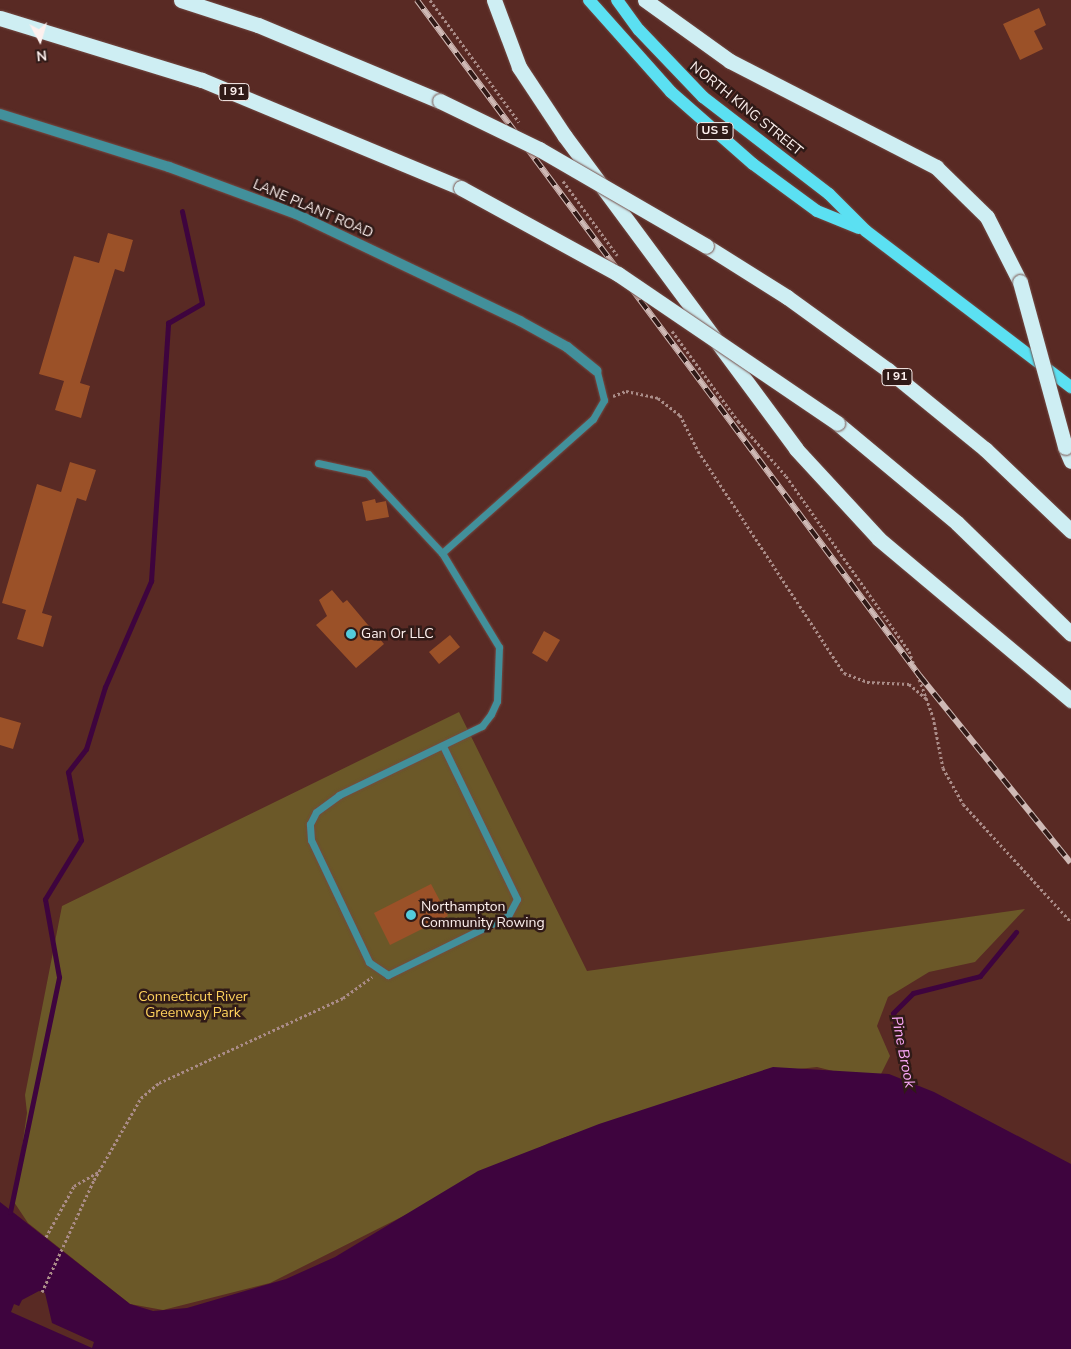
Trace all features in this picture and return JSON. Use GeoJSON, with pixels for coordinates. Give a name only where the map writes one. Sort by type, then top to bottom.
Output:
{"type":"FeatureCollection","features":[{"type":"Feature","properties":{"kind":"highway","name":"I 91"},"geometry":{"type":"LineString","coordinates":[[181,0],[258,25],[440,101],[539,149],[706,246],[787,297],[888,370],[985,449],[1071,531]]}},
{"type":"Feature","properties":{"kind":"highway"},"geometry":{"type":"LineString","coordinates":[[494,0],[519,67],[564,135],[796,449],[879,539],[1071,700]]}},
{"type":"Feature","properties":{"kind":"highway"},"geometry":{"type":"LineString","coordinates":[[645,0],[730,61],[936,167],[987,217],[1020,282],[1068,454]]}},
{"type":"Feature","properties":{"kind":"highway","name":"I 91"},"geometry":{"type":"LineString","coordinates":[[0,18],[234,92],[461,188],[618,274],[837,423],[957,523],[1071,634]]}},
{"type":"Feature","properties":{"kind":"main road","name":"NORTH KING STREET"},"geometry":{"type":"LineString","coordinates":[[590,0],[671,92],[746,158],[817,211],[866,231]]}},
{"type":"Feature","properties":{"kind":"main road","name":"NORTH KING STREET"},"geometry":{"type":"LineString","coordinates":[[617,0],[685,80],[829,194],[866,231],[1071,387]]}},
{"type":"Feature","properties":{"kind":"street","name":"LANE PLANT ROAD"},"geometry":{"type":"LineString","coordinates":[[0,114],[169,167],[296,214],[520,321],[567,347],[597,371]]}},
{"type":"Feature","properties":{"kind":"lane"},"geometry":{"type":"LineString","coordinates":[[442,553],[593,419],[604,400],[597,371]]}},
{"type":"Feature","properties":{"kind":"lane"},"geometry":{"type":"LineString","coordinates":[[318,463],[368,474],[442,553],[498,647],[497,701],[491,714],[482,726],[339,795],[316,812],[310,824],[311,840],[369,962],[378,972],[388,975],[508,916],[517,899],[443,746]]}},
{"type":"Feature","properties":{"kind":"path"},"geometry":{"type":"LineString","coordinates":[[430,0],[524,128]]}},
{"type":"Feature","properties":{"kind":"path"},"geometry":{"type":"LineString","coordinates":[[559,176],[624,264]]}},
{"type":"Feature","properties":{"kind":"path"},"geometry":{"type":"LineString","coordinates":[[670,328],[738,421],[786,476],[909,651],[928,700],[943,768],[963,804],[1071,922]]}},
{"type":"Feature","properties":{"kind":"path"},"geometry":{"type":"LineString","coordinates":[[604,400],[626,390],[658,398],[680,416],[698,451],[844,673],[867,682],[909,684],[928,700]]}},
{"type":"Feature","properties":{"kind":"path"},"geometry":{"type":"LineString","coordinates":[[42,1292],[99,1171],[131,1110],[159,1083],[335,1002],[378,972]]}},
{"type":"Feature","properties":{"kind":"path"},"geometry":{"type":"LineString","coordinates":[[46,1237],[74,1186],[99,1171]]}},
{"type":"Feature","properties":{"kind":"green space","name":"Connecticut River Greenway Park"},"geometry":{"type":"Polygon","coordinates":[[[459,712],[587,971],[1025,909],[975,962],[929,972],[888,997],[877,1026],[890,1056],[877,1082],[817,1067],[752,1074],[551,1142],[270,1283],[163,1310],[130,1304],[28,1223],[14,1202],[27,1113],[25,1095],[62,906],[459,712]]]}},
{"type":"Feature","properties":{"kind":"shaded area"},"geometry":{"type":"Polygon","coordinates":[[[773,1067],[889,1074],[934,1092],[1071,1164],[1071,1349],[0,1349],[0,1202],[130,1304],[153,1311],[187,1308],[286,1279],[335,1257],[478,1171],[599,1124],[773,1067]]]}},
{"type":"Feature","properties":{"kind":"pier"},"geometry":{"type":"Polygon","coordinates":[[[39,1291],[45,1293],[52,1323],[94,1342],[92,1348],[11,1312],[14,1304],[19,1306],[22,1300],[39,1291]]]}},
{"type":"Feature","properties":{"kind":"building"},"geometry":{"type":"Polygon","coordinates":[[[1039,8],[1046,25],[1034,31],[1043,49],[1020,60],[1003,24],[1039,8]]]}},
{"type":"Feature","properties":{"kind":"building"},"geometry":{"type":"Polygon","coordinates":[[[108,233],[133,240],[124,272],[115,269],[80,383],[90,386],[81,418],[55,410],[64,381],[39,374],[74,256],[99,263],[108,233]]]}},
{"type":"Feature","properties":{"kind":"building"},"geometry":{"type":"Polygon","coordinates":[[[70,462],[96,470],[86,501],[77,498],[42,613],[52,616],[43,647],[17,639],[26,610],[2,603],[37,484],[61,492],[70,462]]]}},
{"type":"Feature","properties":{"kind":"building"},"geometry":{"type":"Polygon","coordinates":[[[375,499],[376,503],[386,501],[389,517],[366,521],[362,502],[375,499]]]}},
{"type":"Feature","properties":{"kind":"building","name":"Gan Or LLC"},"geometry":{"type":"Polygon","coordinates":[[[332,590],[343,603],[347,600],[384,644],[356,668],[316,625],[327,616],[319,600],[332,590]]]}},
{"type":"Feature","properties":{"kind":"building"},"geometry":{"type":"Polygon","coordinates":[[[544,631],[560,640],[547,662],[532,653],[544,631]]]}},
{"type":"Feature","properties":{"kind":"building"},"geometry":{"type":"Polygon","coordinates":[[[450,635],[460,647],[439,664],[429,652],[450,635]]]}},
{"type":"Feature","properties":{"kind":"building"},"geometry":{"type":"Polygon","coordinates":[[[0,717],[21,723],[13,749],[0,745],[0,717]]]}},
{"type":"Feature","properties":{"kind":"building","name":"Northampton Community Rowing"},"geometry":{"type":"Polygon","coordinates":[[[431,884],[448,916],[390,945],[374,913],[431,884]]]}},
{"type":"Feature","properties":{"kind":"waterway"},"geometry":{"type":"LineString","coordinates":[[10,1212],[59,977],[45,899],[81,840],[68,772],[86,749],[105,687],[151,581],[168,323],[202,303],[182,211]]}},
{"type":"Feature","properties":{"kind":"waterway","name":"Pine Brook"},"geometry":{"type":"LineString","coordinates":[[912,1089],[893,1013],[913,993],[980,976],[1016,932]]}},
{"type":"Feature","properties":{"kind":"railway"},"geometry":{"type":"LineString","coordinates":[[417,0],[920,676],[1071,863]]}},
{"type":"Feature","properties":{"kind":"place","name":"Gan Or LLC"},"geometry":{"type":"Point","coordinates":[351,634]}},
{"type":"Feature","properties":{"kind":"place","name":"Northampton Community Rowing"},"geometry":{"type":"Point","coordinates":[411,915]}}]}
